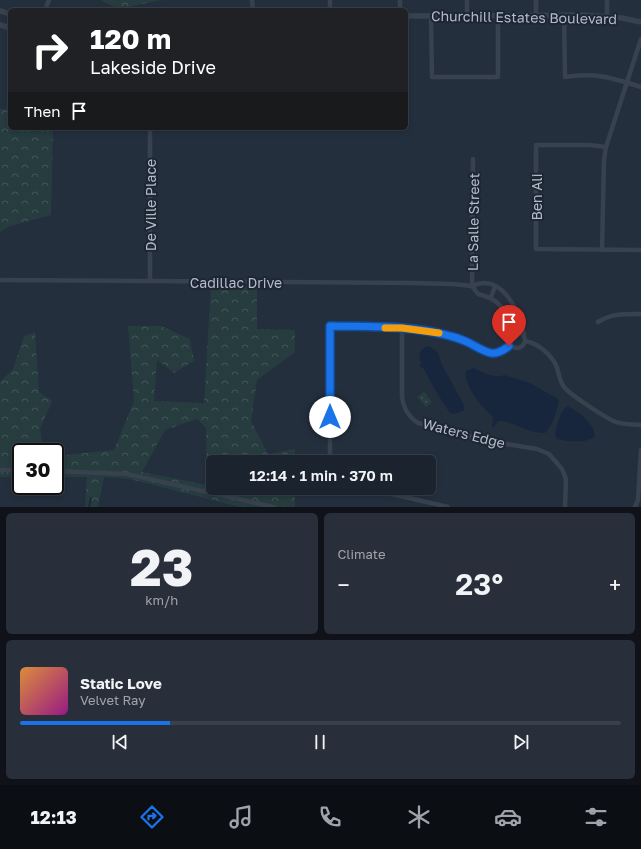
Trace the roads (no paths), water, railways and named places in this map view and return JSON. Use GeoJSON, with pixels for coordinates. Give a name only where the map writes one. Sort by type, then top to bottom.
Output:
{"type":"FeatureCollection","features":[{"type":"Feature","properties":{"kind":"street"},"geometry":{"type":"LineString","coordinates":[[467,0],[467,16]]}},
{"type":"Feature","properties":{"kind":"street"},"geometry":{"type":"LineString","coordinates":[[536,0],[536,16]]}},
{"type":"Feature","properties":{"kind":"street"},"geometry":{"type":"LineString","coordinates":[[607,0],[607,17]]}},
{"type":"Feature","properties":{"kind":"street"},"geometry":{"type":"LineString","coordinates":[[431,16],[432,77],[498,77],[498,15]]}},
{"type":"Feature","properties":{"kind":"street","name":"Churchill Estates Boulevard"},"geometry":{"type":"LineString","coordinates":[[408,16],[498,15],[607,17],[641,22]]}},
{"type":"Feature","properties":{"kind":"street"},"geometry":{"type":"LineString","coordinates":[[564,16],[564,77],[592,74],[627,82],[641,87]]}},
{"type":"Feature","properties":{"kind":"street"},"geometry":{"type":"LineString","coordinates":[[641,39],[606,147],[604,160],[602,250],[641,250]]}},
{"type":"Feature","properties":{"kind":"street","name":"De Ville Place"},"geometry":{"type":"LineString","coordinates":[[150,130],[150,281]]}},
{"type":"Feature","properties":{"kind":"street","name":"Ben Ali"},"geometry":{"type":"LineString","coordinates":[[602,250],[536,249],[536,145],[589,145],[606,147]]}},
{"type":"Feature","properties":{"kind":"street","name":"La Salle Street"},"geometry":{"type":"LineString","coordinates":[[472,286],[473,159]]}},
{"type":"Feature","properties":{"kind":"street","name":"Cadillac Drive"},"geometry":{"type":"LineString","coordinates":[[0,280],[452,284],[472,286],[480,283],[495,287]]}},
{"type":"Feature","properties":{"kind":"street"},"geometry":{"type":"LineString","coordinates":[[472,286],[478,294],[491,297],[501,305],[506,313],[513,333]]}},
{"type":"Feature","properties":{"kind":"street"},"geometry":{"type":"LineString","coordinates":[[491,297],[495,287],[504,291],[521,321],[524,334],[525,341],[524,345],[520,348],[515,348],[511,345],[509,339],[513,333],[521,332],[524,334]]}},
{"type":"Feature","properties":{"kind":"street"},"geometry":{"type":"LineString","coordinates":[[506,313],[515,309]]}},
{"type":"Feature","properties":{"kind":"street"},"geometry":{"type":"LineString","coordinates":[[598,322],[616,314],[641,314]]}},
{"type":"Feature","properties":{"kind":"street"},"geometry":{"type":"LineString","coordinates":[[330,455],[330,326],[402,328],[436,332],[472,344],[485,352],[492,354],[498,353],[511,345]]}},
{"type":"Feature","properties":{"kind":"street","name":"Waters Edge"},"geometry":{"type":"LineString","coordinates":[[402,328],[402,397],[404,405],[410,416],[418,423],[494,442],[537,449],[549,454],[562,469],[566,479],[566,507]]}},
{"type":"Feature","properties":{"kind":"street"},"geometry":{"type":"LineString","coordinates":[[525,341],[536,345],[547,352],[556,366],[565,388],[617,423],[641,425]]}},
{"type":"Feature","properties":{"kind":"street"},"geometry":{"type":"LineString","coordinates":[[636,507],[638,500],[641,450]]}},
{"type":"Feature","properties":{"kind":"street"},"geometry":{"type":"LineString","coordinates":[[0,470],[12,470]]}},
{"type":"Feature","properties":{"kind":"street"},"geometry":{"type":"LineString","coordinates":[[64,471],[127,474],[274,507]]}},
{"type":"Feature","properties":{"kind":"street"},"geometry":{"type":"LineString","coordinates":[[396,495],[448,507]]}},
{"type":"Feature","properties":{"kind":"water"},"geometry":{"type":"Polygon","coordinates":[[[427,346],[431,347],[438,353],[442,365],[464,405],[464,410],[454,414],[450,413],[435,390],[424,369],[419,366],[421,364],[419,354],[422,349],[427,346]]]}},
{"type":"Feature","properties":{"kind":"water"},"geometry":{"type":"Polygon","coordinates":[[[473,368],[493,376],[504,375],[530,383],[558,399],[559,401],[556,414],[548,431],[545,433],[534,432],[502,421],[498,421],[493,428],[493,417],[479,403],[471,390],[466,377],[466,371],[473,368]]]}},
{"type":"Feature","properties":{"kind":"water"},"geometry":{"type":"Polygon","coordinates":[[[567,406],[576,411],[589,422],[595,437],[577,441],[557,439],[555,435],[560,416],[567,406]]]}},
{"type":"Feature","properties":{"kind":"waterway"},"geometry":{"type":"LineString","coordinates":[[89,507],[91,498]]}}]}
